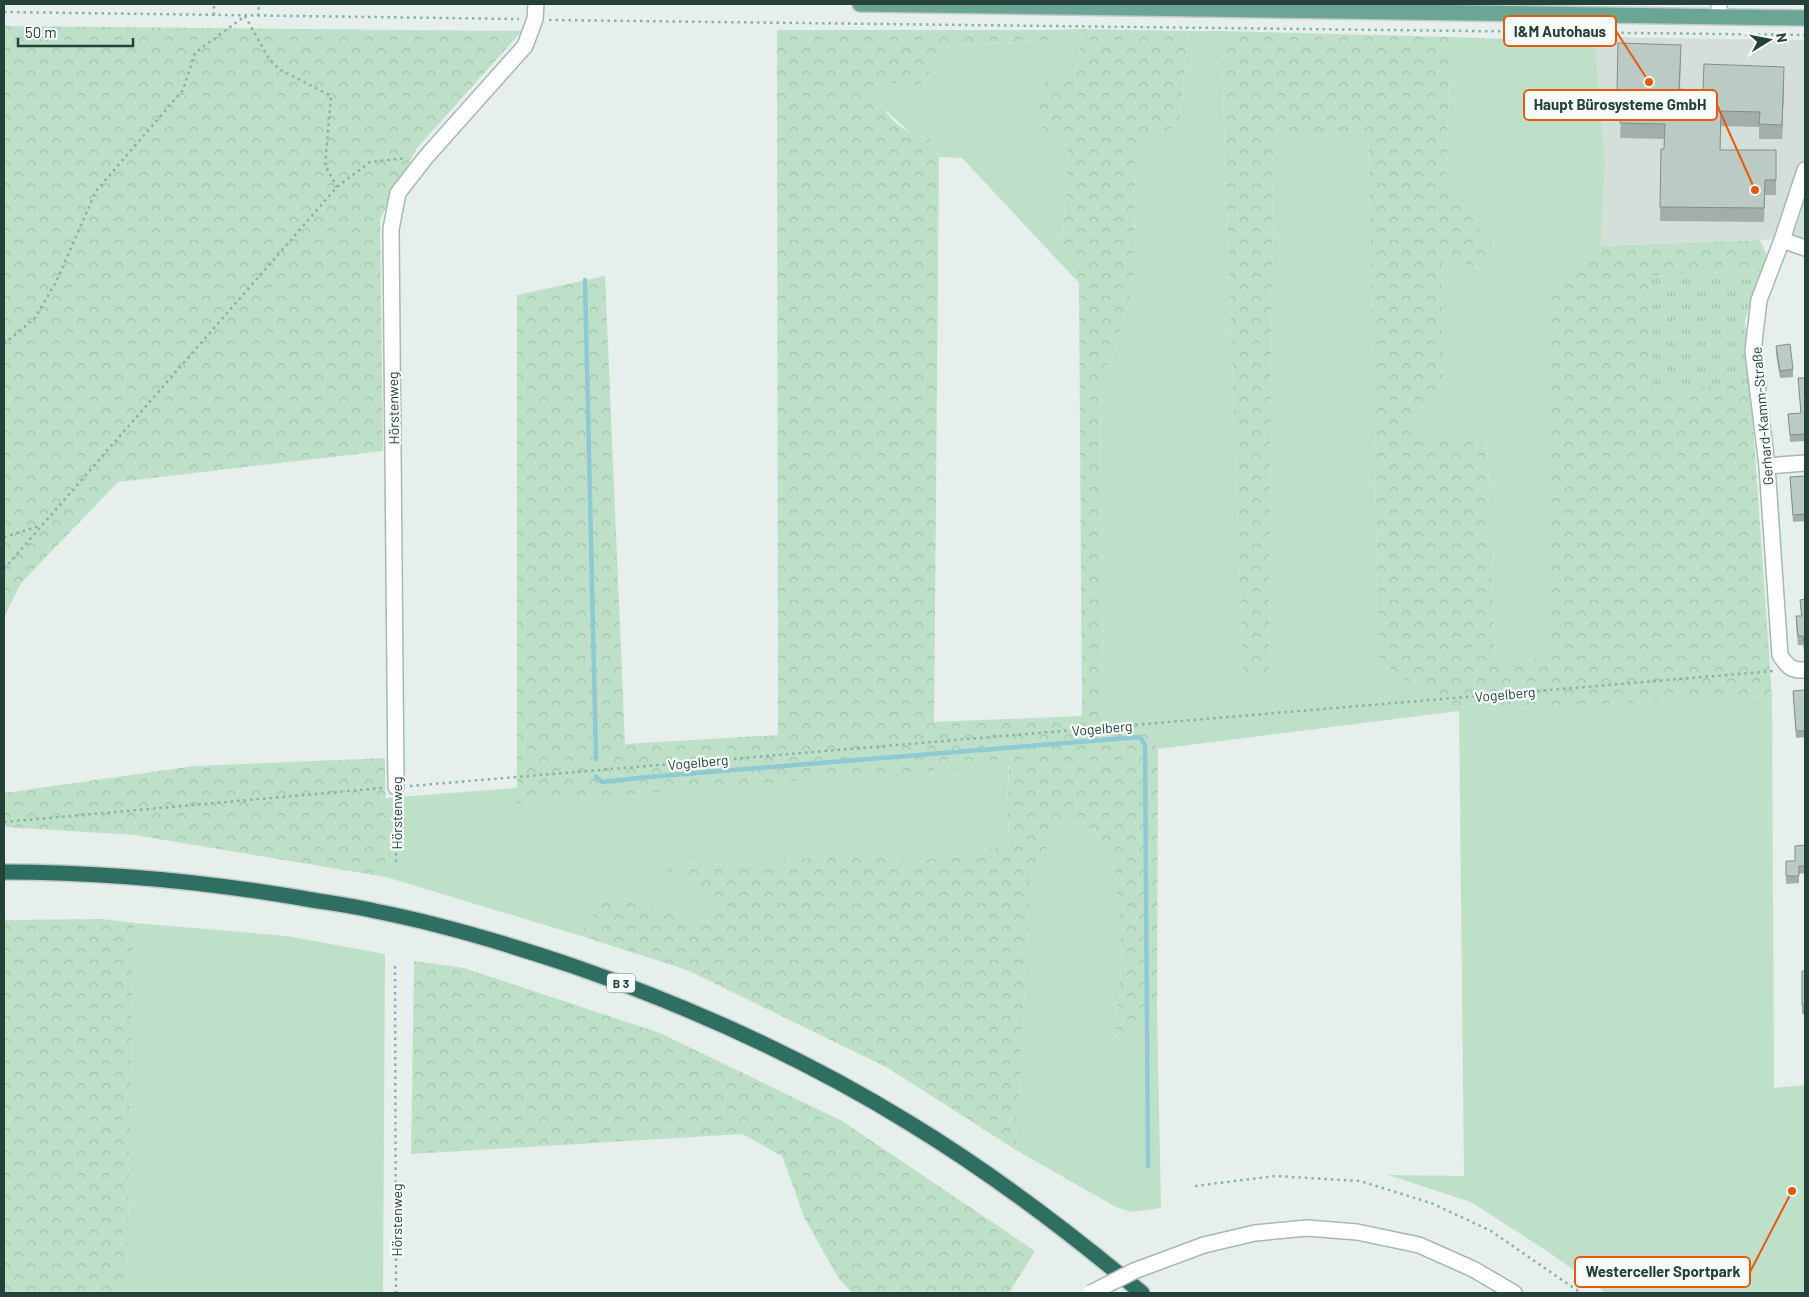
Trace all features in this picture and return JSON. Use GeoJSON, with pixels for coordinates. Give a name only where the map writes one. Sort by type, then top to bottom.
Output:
{"type":"FeatureCollection","features":[{"type":"Feature","properties":{"kind":"highway","name":"B 3"},"geometry":{"type":"LineString","coordinates":[[4,872],[106,874],[193,881],[376,911],[517,947],[669,1000],[809,1065],[911,1123],[1020,1196],[1078,1240],[1142,1293]]}},
{"type":"Feature","properties":{"kind":"main road"},"geometry":{"type":"LineString","coordinates":[[860,4],[1719,10],[1805,18]]}},
{"type":"Feature","properties":{"kind":"street","name":"Hörstenweg"},"geometry":{"type":"LineString","coordinates":[[396,787],[391,229],[398,193],[426,157],[525,46],[535,19],[536,4]]}},
{"type":"Feature","properties":{"kind":"street","name":"Gerhard-Kamm-Straße"},"geometry":{"type":"LineString","coordinates":[[1788,667],[1780,655],[1767,466],[1753,351],[1759,300],[1805,172]]}},
{"type":"Feature","properties":{"kind":"street"},"geometry":{"type":"LineString","coordinates":[[1782,240],[1805,248]]}},
{"type":"Feature","properties":{"kind":"street"},"geometry":{"type":"LineString","coordinates":[[1767,466],[1805,463]]}},
{"type":"Feature","properties":{"kind":"street"},"geometry":{"type":"LineString","coordinates":[[1788,667],[1800,671],[1805,670]]}},
{"type":"Feature","properties":{"kind":"street"},"geometry":{"type":"LineString","coordinates":[[1091,1293],[1134,1271],[1204,1245],[1256,1233],[1307,1228],[1357,1232],[1419,1245],[1473,1269],[1514,1293]]}},
{"type":"Feature","properties":{"kind":"path"},"geometry":{"type":"LineString","coordinates":[[214,4],[214,15]]}},
{"type":"Feature","properties":{"kind":"path"},"geometry":{"type":"LineString","coordinates":[[258,16],[259,4]]}},
{"type":"Feature","properties":{"kind":"path"},"geometry":{"type":"LineString","coordinates":[[4,12],[1805,35]]}},
{"type":"Feature","properties":{"kind":"path"},"geometry":{"type":"LineString","coordinates":[[245,16],[269,59],[279,69],[330,96],[325,165],[337,187]]}},
{"type":"Feature","properties":{"kind":"path"},"geometry":{"type":"LineString","coordinates":[[4,344],[35,318],[56,282],[96,191],[182,90],[195,54],[245,16]]}},
{"type":"Feature","properties":{"kind":"path"},"geometry":{"type":"LineString","coordinates":[[4,569],[337,187],[370,162],[426,157]]}},
{"type":"Feature","properties":{"kind":"path"},"geometry":{"type":"LineString","coordinates":[[4,537],[42,526]]}},
{"type":"Feature","properties":{"kind":"path","name":"Vogelberg"},"geometry":{"type":"LineString","coordinates":[[4,822],[396,787],[1771,672],[1788,667]]}},
{"type":"Feature","properties":{"kind":"path","name":"Hörstenweg"},"geometry":{"type":"LineString","coordinates":[[396,787],[396,862]]}},
{"type":"Feature","properties":{"kind":"path","name":"Hörstenweg"},"geometry":{"type":"LineString","coordinates":[[396,966],[396,1293]]}},
{"type":"Feature","properties":{"kind":"path"},"geometry":{"type":"LineString","coordinates":[[1194,1186],[1275,1176],[1360,1181],[1431,1203],[1491,1231],[1580,1293]]}},
{"type":"Feature","properties":{"kind":"shaded area"},"geometry":{"type":"Polygon","coordinates":[[[1600,37],[1805,40],[1805,238],[1601,246],[1605,162],[1595,42],[1600,37]]]}},
{"type":"Feature","properties":{"kind":"green space"},"geometry":{"type":"Polygon","coordinates":[[[4,26],[522,31],[417,148],[380,219],[383,451],[118,482],[21,583],[4,617],[4,26]]]}},
{"type":"Feature","properties":{"kind":"green space"},"geometry":{"type":"Polygon","coordinates":[[[1081,29],[1080,48],[1074,78],[1044,83],[1036,122],[1068,147],[1063,240],[1079,283],[962,158],[939,157],[930,139],[912,134],[883,108],[872,88],[880,81],[918,87],[927,80],[940,47],[1050,40],[1052,30],[1081,29]]]}},
{"type":"Feature","properties":{"kind":"green space"},"geometry":{"type":"Polygon","coordinates":[[[1081,29],[1188,31],[1179,125],[1135,143],[1134,286],[1112,358],[1100,372],[1103,715],[1132,716],[1158,749],[1157,1008],[1125,1044],[1115,1035],[1122,959],[1115,873],[1095,830],[1071,821],[1056,831],[1031,874],[1016,1150],[888,1068],[687,970],[578,935],[608,894],[714,924],[715,904],[667,870],[674,861],[737,866],[848,854],[911,862],[1010,846],[1007,807],[1009,764],[517,804],[517,295],[605,276],[625,744],[778,735],[777,30],[1052,30],[1051,40],[940,47],[927,80],[918,87],[880,81],[872,88],[888,115],[909,132],[930,139],[939,157],[934,722],[1082,716],[1079,283],[1063,241],[1068,147],[1036,122],[1033,100],[1044,83],[1074,78],[1080,48],[1081,29]]]}},
{"type":"Feature","properties":{"kind":"green space"},"geometry":{"type":"Polygon","coordinates":[[[1188,31],[1221,31],[1243,677],[1269,676],[1273,139],[1368,131],[1379,664],[1460,710],[1772,697],[1774,1088],[1805,1085],[1805,1293],[1606,1293],[1550,1253],[1471,1202],[1388,1175],[1464,1176],[1459,711],[1158,749],[1132,716],[1103,715],[1100,372],[1112,358],[1134,286],[1135,142],[1179,125],[1188,31]]]}},
{"type":"Feature","properties":{"kind":"green space"},"geometry":{"type":"Polygon","coordinates":[[[1221,31],[1450,37],[1446,186],[1497,249],[1481,269],[1442,257],[1443,379],[1412,420],[1427,435],[1487,435],[1495,661],[1550,657],[1550,285],[1601,246],[1760,240],[1767,255],[1762,270],[1648,276],[1750,383],[1772,697],[1459,710],[1379,664],[1368,131],[1273,139],[1269,676],[1243,677],[1221,31]]]}},
{"type":"Feature","properties":{"kind":"green space"},"geometry":{"type":"Polygon","coordinates":[[[1450,37],[1595,42],[1605,162],[1601,246],[1550,285],[1550,657],[1495,661],[1487,435],[1427,435],[1412,420],[1443,379],[1442,257],[1481,269],[1497,249],[1446,186],[1450,37]]]}},
{"type":"Feature","properties":{"kind":"green space"},"geometry":{"type":"Polygon","coordinates":[[[1762,270],[1745,320],[1750,383],[1653,393],[1648,276],[1762,270]]]}},
{"type":"Feature","properties":{"kind":"green space"},"geometry":{"type":"Polygon","coordinates":[[[385,758],[386,877],[135,835],[4,827],[4,793],[194,766],[385,758]]]}},
{"type":"Feature","properties":{"kind":"green space"},"geometry":{"type":"Polygon","coordinates":[[[1009,763],[1007,807],[1010,846],[911,862],[848,854],[737,866],[674,861],[668,870],[715,904],[714,924],[608,894],[578,935],[386,877],[385,798],[517,788],[518,804],[1009,763]]]}},
{"type":"Feature","properties":{"kind":"green space"},"geometry":{"type":"Polygon","coordinates":[[[1071,821],[1095,830],[1115,873],[1122,959],[1115,1036],[1125,1044],[1157,1008],[1161,1208],[1132,1212],[1116,1207],[1016,1150],[1031,874],[1056,830],[1071,821]]]}},
{"type":"Feature","properties":{"kind":"green space"},"geometry":{"type":"Polygon","coordinates":[[[102,919],[134,923],[127,1293],[4,1293],[4,920],[102,919]]]}},
{"type":"Feature","properties":{"kind":"green space"},"geometry":{"type":"Polygon","coordinates":[[[134,923],[287,936],[385,954],[383,1293],[127,1293],[134,923]]]}},
{"type":"Feature","properties":{"kind":"green space"},"geometry":{"type":"Polygon","coordinates":[[[414,961],[464,968],[660,1033],[842,1121],[1035,1251],[1009,1293],[852,1293],[839,1279],[805,1219],[782,1156],[742,1134],[411,1154],[414,961]]]}},
{"type":"Feature","properties":{"kind":"building"},"geometry":{"type":"Polygon","coordinates":[[[1618,43],[1681,45],[1679,89],[1703,91],[1704,64],[1784,67],[1782,125],[1759,124],[1760,112],[1721,111],[1720,150],[1776,150],[1776,180],[1765,180],[1764,208],[1660,207],[1661,149],[1664,149],[1665,124],[1620,123],[1621,104],[1611,95],[1617,89],[1618,43]]]}},
{"type":"Feature","properties":{"kind":"building"},"geometry":{"type":"Polygon","coordinates":[[[1790,344],[1793,369],[1780,371],[1776,346],[1790,344]]]}},
{"type":"Feature","properties":{"kind":"building"},"geometry":{"type":"Polygon","coordinates":[[[1798,378],[1805,378],[1805,434],[1790,435],[1788,414],[1801,413],[1798,378]]]}},
{"type":"Feature","properties":{"kind":"building"},"geometry":{"type":"Polygon","coordinates":[[[1805,476],[1805,514],[1793,515],[1790,477],[1805,476]]]}},
{"type":"Feature","properties":{"kind":"building"},"geometry":{"type":"Polygon","coordinates":[[[1805,599],[1804,642],[1803,636],[1798,636],[1796,616],[1802,616],[1800,600],[1805,599]]]}},
{"type":"Feature","properties":{"kind":"building"},"geometry":{"type":"Polygon","coordinates":[[[1805,690],[1805,731],[1796,731],[1793,691],[1805,690]]]}},
{"type":"Feature","properties":{"kind":"building"},"geometry":{"type":"Polygon","coordinates":[[[1805,845],[1805,866],[1799,866],[1799,876],[1786,876],[1786,861],[1795,861],[1795,846],[1805,845]]]}},
{"type":"Feature","properties":{"kind":"building"},"geometry":{"type":"Polygon","coordinates":[[[1802,971],[1805,971],[1805,1037],[1804,1005],[1802,1005],[1802,971]]]}},
{"type":"Feature","properties":{"kind":"waterway"},"geometry":{"type":"LineString","coordinates":[[585,280],[596,759]]}},
{"type":"Feature","properties":{"kind":"waterway"},"geometry":{"type":"LineString","coordinates":[[596,777],[602,782],[1140,737],[1145,745],[1148,1166]]}},
{"type":"Feature","properties":{"kind":"place","name":"I&M Autohaus"},"geometry":{"type":"Point","coordinates":[1649,82]}},
{"type":"Feature","properties":{"kind":"place","name":"Haupt Bürosysteme GmbH"},"geometry":{"type":"Point","coordinates":[1755,190]}},
{"type":"Feature","properties":{"kind":"place","name":"Westerceller Sportpark"},"geometry":{"type":"Point","coordinates":[1792,1191]}}]}
